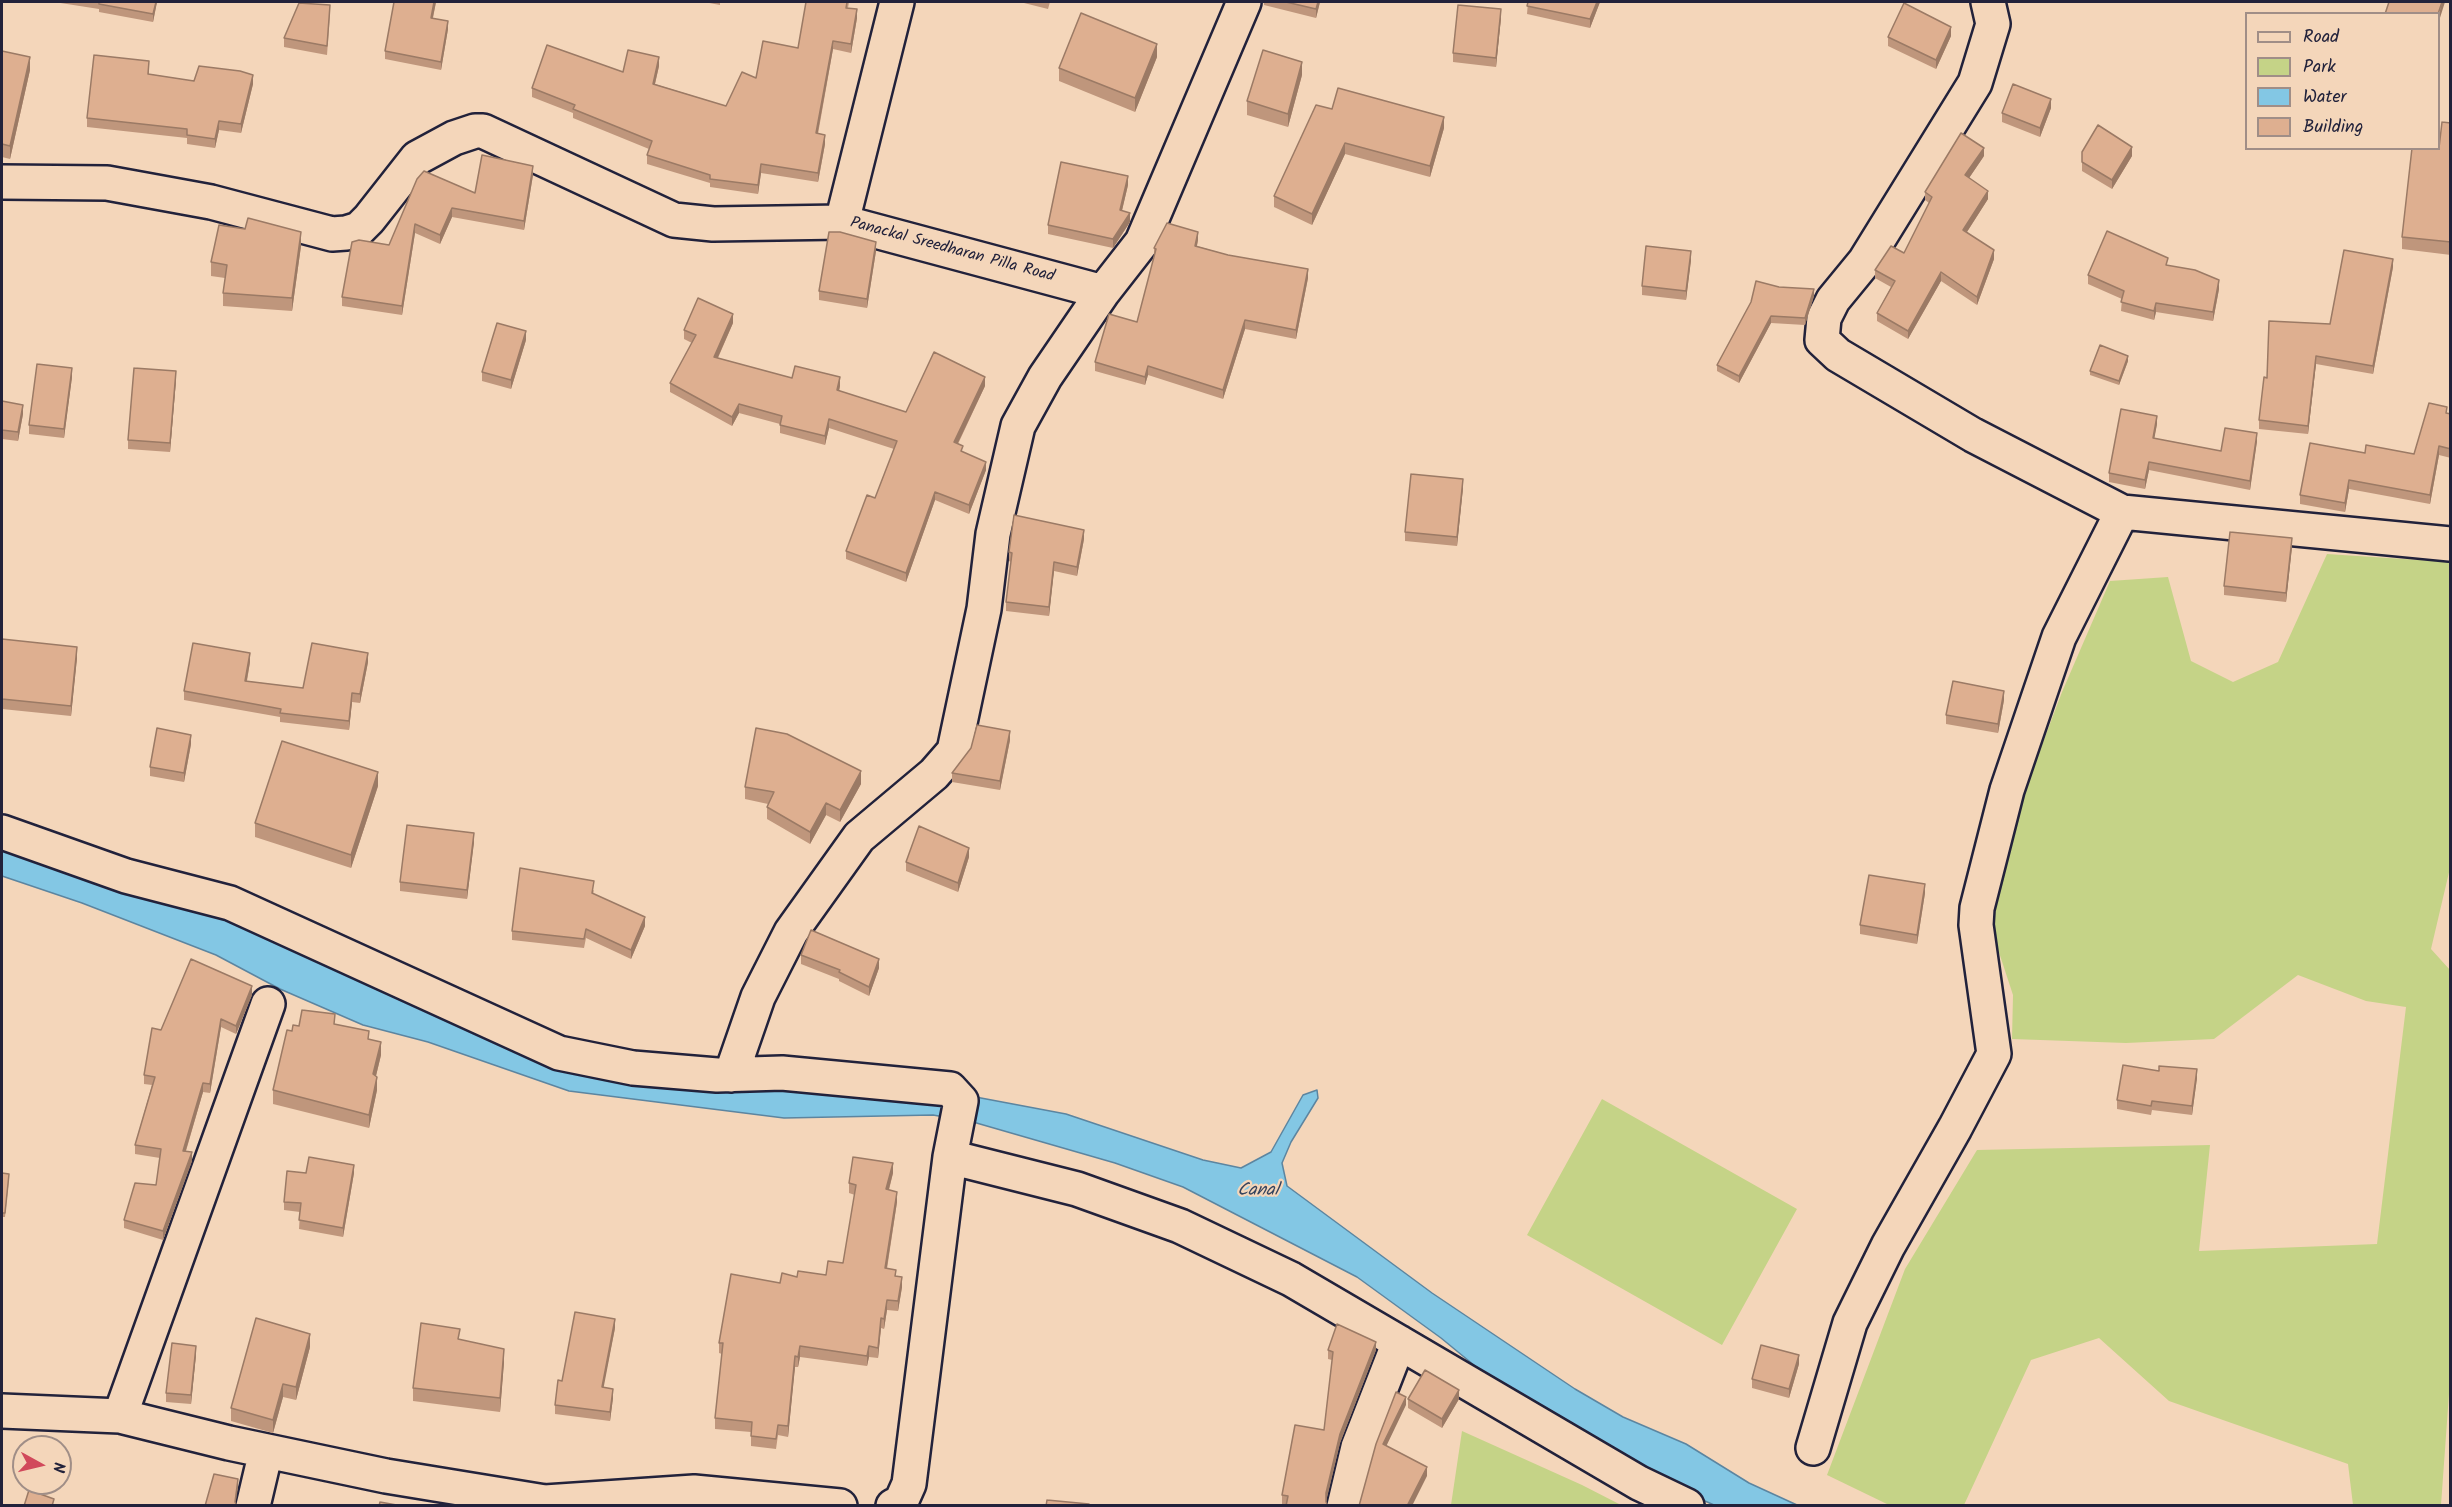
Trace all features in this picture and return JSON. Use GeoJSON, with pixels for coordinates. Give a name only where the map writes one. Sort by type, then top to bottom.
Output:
{"type":"FeatureCollection","features":[{"type":"Feature","properties":{"kind":"street"},"geometry":{"type":"LineString","coordinates":[[842,222],[897,2]]}},
{"type":"Feature","properties":{"kind":"street"},"geometry":{"type":"LineString","coordinates":[[731,1074],[758,997],[791,932],[859,837],[934,774],[954,751],[984,609],[993,534],[1018,426],[1045,376],[1103,292],[1142,242],[1244,2]]}},
{"type":"Feature","properties":{"kind":"street"},"geometry":{"type":"LineString","coordinates":[[1988,2],[1993,24],[1975,83],[1865,261],[1833,300],[1824,318],[1822,340],[1838,355],[1973,435],[2122,512],[2451,544]]}},
{"type":"Feature","properties":{"kind":"street","name":"Panackal Sreedharan Pilla Road"},"geometry":{"type":"LineString","coordinates":[[2,182],[107,183],[211,202],[332,234],[346,233],[359,229],[369,219],[417,158],[454,138],[475,131],[492,134],[674,220],[713,224],[842,222],[1103,292]]}},
{"type":"Feature","properties":{"kind":"street"},"geometry":{"type":"LineString","coordinates":[[1813,1449],[1850,1323],[1888,1246],[1994,1054],[1976,925],[1977,908],[2007,790],[2059,637],[2122,512]]}},
{"type":"Feature","properties":{"kind":"street"},"geometry":{"type":"LineString","coordinates":[[2,832],[126,876],[230,903],[559,1053],[633,1068],[731,1074],[782,1073],[950,1089],[962,1101],[952,1145],[909,1484],[901,1502],[893,1506]]}},
{"type":"Feature","properties":{"kind":"street"},"geometry":{"type":"LineString","coordinates":[[120,1416],[268,1004]]}},
{"type":"Feature","properties":{"kind":"street"},"geometry":{"type":"LineString","coordinates":[[952,1145],[1180,1226],[1291,1279],[1639,1484],[1687,1506]]}},
{"type":"Feature","properties":{"kind":"street"},"geometry":{"type":"LineString","coordinates":[[1344,1506],[1358,1447],[1399,1342]]}},
{"type":"Feature","properties":{"kind":"street"},"geometry":{"type":"LineString","coordinates":[[2,1411],[120,1416],[266,1451],[386,1476],[545,1502],[694,1492],[840,1506]]}},
{"type":"Feature","properties":{"kind":"street"},"geometry":{"type":"LineString","coordinates":[[253,1506],[266,1451]]}},
{"type":"Feature","properties":{"kind":"green space"},"geometry":{"type":"Polygon","coordinates":[[[2327,554],[2450,562],[2450,868],[2431,949],[2450,970],[2450,1380],[2441,1505],[2353,1505],[2348,1464],[2169,1401],[2099,1338],[2031,1360],[1964,1505],[1889,1505],[1827,1475],[1905,1269],[1977,1150],[2210,1145],[2199,1251],[2377,1244],[2406,1007],[2366,1001],[2298,975],[2214,1039],[2126,1043],[2012,1039],[2013,995],[1991,928],[2009,832],[2062,692],[2110,581],[2168,577],[2191,661],[2233,682],[2278,662],[2327,554]]]}},
{"type":"Feature","properties":{"kind":"green space"},"geometry":{"type":"Polygon","coordinates":[[[1602,1099],[1797,1209],[1722,1345],[1527,1235],[1602,1099]]]}},
{"type":"Feature","properties":{"kind":"green space"},"geometry":{"type":"Polygon","coordinates":[[[1462,1431],[1582,1485],[1621,1505],[1451,1505],[1462,1431]]]}},
{"type":"Feature","properties":{"kind":"water","name":"Canal"},"geometry":{"type":"Polygon","coordinates":[[[2,836],[195,899],[537,1052],[965,1095],[1066,1114],[1203,1160],[1241,1168],[1271,1152],[1303,1095],[1317,1090],[1318,1098],[1291,1142],[1282,1163],[1287,1186],[1432,1293],[1575,1389],[1623,1417],[1686,1444],[1749,1483],[1797,1505],[1714,1505],[1689,1494],[1497,1384],[1441,1338],[1357,1277],[1183,1187],[1115,1163],[973,1122],[933,1115],[784,1118],[569,1091],[428,1042],[363,1025],[280,989],[216,955],[82,903],[2,876],[2,836]]]}},
{"type":"Feature","properties":{"kind":"building"},"geometry":{"type":"Polygon","coordinates":[[[99,2],[156,2],[153,14],[99,4],[99,2]]]}},
{"type":"Feature","properties":{"kind":"building"},"geometry":{"type":"Polygon","coordinates":[[[394,2],[434,2],[431,18],[448,21],[441,62],[385,51],[394,2]]]}},
{"type":"Feature","properties":{"kind":"building"},"geometry":{"type":"Polygon","coordinates":[[[806,2],[847,2],[846,8],[857,9],[851,44],[833,41],[816,133],[825,135],[818,173],[761,164],[758,185],[710,179],[710,175],[647,155],[652,141],[573,109],[575,105],[532,88],[547,45],[623,72],[628,50],[659,57],[653,84],[726,106],[742,72],[756,78],[763,41],[798,48],[806,2]]]}},
{"type":"Feature","properties":{"kind":"building"},"geometry":{"type":"Polygon","coordinates":[[[1286,2],[1318,2],[1316,9],[1286,2]]]}},
{"type":"Feature","properties":{"kind":"building"},"geometry":{"type":"Polygon","coordinates":[[[1528,2],[1597,2],[1590,19],[1527,6],[1528,2]]]}},
{"type":"Feature","properties":{"kind":"building"},"geometry":{"type":"Polygon","coordinates":[[[2389,2],[2442,2],[2439,12],[2386,12],[2389,2]]]}},
{"type":"Feature","properties":{"kind":"building"},"geometry":{"type":"Polygon","coordinates":[[[299,3],[330,5],[327,46],[284,38],[299,3]]]}},
{"type":"Feature","properties":{"kind":"building"},"geometry":{"type":"Polygon","coordinates":[[[1904,3],[1951,27],[1936,60],[1888,37],[1904,3]]]}},
{"type":"Feature","properties":{"kind":"building"},"geometry":{"type":"Polygon","coordinates":[[[1458,5],[1501,9],[1496,58],[1453,53],[1458,5]]]}},
{"type":"Feature","properties":{"kind":"building"},"geometry":{"type":"Polygon","coordinates":[[[1081,13],[1157,44],[1135,98],[1059,68],[1081,13]]]}},
{"type":"Feature","properties":{"kind":"building"},"geometry":{"type":"Polygon","coordinates":[[[1263,50],[1302,62],[1288,114],[1247,101],[1263,50]]]}},
{"type":"Feature","properties":{"kind":"building"},"geometry":{"type":"Polygon","coordinates":[[[2,51],[30,57],[10,146],[2,144],[2,51]]]}},
{"type":"Feature","properties":{"kind":"building"},"geometry":{"type":"Polygon","coordinates":[[[94,55],[149,61],[148,74],[194,81],[199,66],[240,71],[253,75],[241,124],[219,121],[215,139],[187,135],[187,129],[87,118],[94,55]]]}},
{"type":"Feature","properties":{"kind":"building"},"geometry":{"type":"Polygon","coordinates":[[[2013,84],[2051,99],[2040,128],[2002,113],[2013,84]]]}},
{"type":"Feature","properties":{"kind":"building"},"geometry":{"type":"Polygon","coordinates":[[[1338,88],[1444,117],[1430,166],[1345,143],[1312,214],[1274,196],[1316,105],[1332,109],[1338,88]]]}},
{"type":"Feature","properties":{"kind":"building"},"geometry":{"type":"Polygon","coordinates":[[[2442,122],[2451,123],[2451,242],[2402,237],[2412,150],[2440,150],[2442,122]]]}},
{"type":"Feature","properties":{"kind":"building"},"geometry":{"type":"Polygon","coordinates":[[[2098,125],[2132,147],[2112,180],[2082,162],[2082,152],[2098,125]]]}},
{"type":"Feature","properties":{"kind":"building"},"geometry":{"type":"Polygon","coordinates":[[[1961,133],[1984,148],[1965,175],[1988,191],[1963,230],[1994,250],[1977,297],[1941,272],[1908,331],[1877,313],[1895,281],[1875,270],[1891,246],[1904,253],[1932,197],[1925,192],[1961,133]]]}},
{"type":"Feature","properties":{"kind":"building"},"geometry":{"type":"Polygon","coordinates":[[[482,155],[533,166],[524,221],[452,208],[440,235],[415,224],[402,306],[342,297],[352,242],[359,240],[389,245],[417,179],[424,171],[475,193],[482,155]]]}},
{"type":"Feature","properties":{"kind":"building"},"geometry":{"type":"Polygon","coordinates":[[[1061,162],[1128,176],[1120,210],[1130,213],[1113,239],[1048,225],[1061,162]]]}},
{"type":"Feature","properties":{"kind":"building"},"geometry":{"type":"Polygon","coordinates":[[[248,218],[301,232],[292,298],[223,293],[227,265],[211,262],[219,225],[245,229],[248,218]]]}},
{"type":"Feature","properties":{"kind":"building"},"geometry":{"type":"Polygon","coordinates":[[[1167,223],[1198,232],[1195,246],[1228,255],[1308,269],[1296,330],[1245,320],[1223,390],[1148,366],[1145,377],[1095,362],[1109,314],[1137,322],[1156,249],[1154,248],[1167,223]]]}},
{"type":"Feature","properties":{"kind":"building"},"geometry":{"type":"Polygon","coordinates":[[[2107,231],[2168,258],[2166,265],[2195,270],[2219,280],[2213,312],[2156,303],[2154,311],[2121,302],[2124,291],[2088,275],[2107,231]]]}},
{"type":"Feature","properties":{"kind":"building"},"geometry":{"type":"Polygon","coordinates":[[[829,232],[840,232],[876,242],[867,299],[819,291],[829,232]]]}},
{"type":"Feature","properties":{"kind":"building"},"geometry":{"type":"Polygon","coordinates":[[[1646,246],[1691,251],[1686,291],[1642,286],[1646,246]]]}},
{"type":"Feature","properties":{"kind":"building"},"geometry":{"type":"Polygon","coordinates":[[[2344,250],[2393,259],[2373,366],[2316,356],[2308,426],[2259,420],[2264,377],[2267,378],[2269,321],[2330,324],[2344,250]]]}},
{"type":"Feature","properties":{"kind":"building"},"geometry":{"type":"Polygon","coordinates":[[[1756,281],[1779,287],[1814,289],[1805,318],[1771,316],[1739,376],[1717,365],[1751,302],[1756,281]]]}},
{"type":"Feature","properties":{"kind":"building"},"geometry":{"type":"Polygon","coordinates":[[[698,298],[733,314],[714,357],[792,378],[795,366],[840,377],[837,390],[906,412],[934,352],[985,377],[954,442],[963,446],[961,451],[986,462],[969,505],[935,492],[906,573],[846,551],[867,495],[875,498],[897,441],[829,419],[825,436],[780,425],[782,416],[739,404],[732,417],[670,383],[696,335],[684,330],[698,298]]]}},
{"type":"Feature","properties":{"kind":"building"},"geometry":{"type":"Polygon","coordinates":[[[497,323],[526,331],[511,380],[482,372],[497,323]]]}},
{"type":"Feature","properties":{"kind":"building"},"geometry":{"type":"Polygon","coordinates":[[[2100,345],[2128,356],[2119,381],[2090,371],[2100,345]]]}},
{"type":"Feature","properties":{"kind":"building"},"geometry":{"type":"Polygon","coordinates":[[[37,364],[72,368],[64,429],[29,425],[37,364]]]}},
{"type":"Feature","properties":{"kind":"building"},"geometry":{"type":"Polygon","coordinates":[[[134,368],[176,371],[170,443],[128,440],[134,368]]]}},
{"type":"Feature","properties":{"kind":"building"},"geometry":{"type":"Polygon","coordinates":[[[2,401],[23,405],[18,432],[2,430],[2,401]]]}},
{"type":"Feature","properties":{"kind":"building"},"geometry":{"type":"Polygon","coordinates":[[[2429,403],[2447,407],[2446,413],[2451,414],[2451,449],[2439,446],[2430,495],[2349,480],[2345,503],[2300,495],[2310,443],[2365,453],[2366,445],[2414,454],[2429,403]]]}},
{"type":"Feature","properties":{"kind":"building"},"geometry":{"type":"Polygon","coordinates":[[[2121,409],[2157,416],[2153,438],[2221,451],[2225,428],[2257,433],[2250,481],[2149,462],[2145,480],[2109,473],[2121,409]]]}},
{"type":"Feature","properties":{"kind":"building"},"geometry":{"type":"Polygon","coordinates":[[[1411,474],[1463,479],[1457,537],[1405,532],[1411,474]]]}},
{"type":"Feature","properties":{"kind":"building"},"geometry":{"type":"Polygon","coordinates":[[[1014,515],[1084,530],[1077,567],[1054,562],[1049,607],[1006,602],[1014,515]]]}},
{"type":"Feature","properties":{"kind":"building"},"geometry":{"type":"Polygon","coordinates":[[[2230,532],[2292,538],[2286,593],[2224,586],[2230,532]]]}},
{"type":"Feature","properties":{"kind":"building"},"geometry":{"type":"Polygon","coordinates":[[[2,639],[77,647],[71,706],[2,699],[2,639]]]}},
{"type":"Feature","properties":{"kind":"building"},"geometry":{"type":"Polygon","coordinates":[[[193,643],[250,653],[245,681],[303,688],[312,643],[368,653],[360,694],[352,693],[349,721],[280,713],[281,709],[184,691],[193,643]]]}},
{"type":"Feature","properties":{"kind":"building"},"geometry":{"type":"Polygon","coordinates":[[[1953,681],[2004,691],[1998,724],[1946,715],[1953,681]]]}},
{"type":"Feature","properties":{"kind":"building"},"geometry":{"type":"Polygon","coordinates":[[[977,725],[1010,731],[1000,781],[952,773],[971,748],[977,725]]]}},
{"type":"Feature","properties":{"kind":"building"},"geometry":{"type":"Polygon","coordinates":[[[157,728],[191,735],[184,773],[150,767],[157,728]]]}},
{"type":"Feature","properties":{"kind":"building"},"geometry":{"type":"Polygon","coordinates":[[[756,728],[787,734],[861,771],[840,810],[826,803],[810,832],[767,807],[774,792],[745,787],[756,728]]]}},
{"type":"Feature","properties":{"kind":"building"},"geometry":{"type":"Polygon","coordinates":[[[282,741],[378,772],[351,855],[255,823],[282,741]]]}},
{"type":"Feature","properties":{"kind":"building"},"geometry":{"type":"Polygon","coordinates":[[[407,825],[474,833],[467,890],[400,882],[407,825]]]}},
{"type":"Feature","properties":{"kind":"building"},"geometry":{"type":"Polygon","coordinates":[[[919,826],[969,848],[958,883],[906,862],[919,826]]]}},
{"type":"Feature","properties":{"kind":"building"},"geometry":{"type":"Polygon","coordinates":[[[520,868],[594,881],[592,893],[645,917],[631,950],[586,929],[584,939],[512,931],[520,868]]]}},
{"type":"Feature","properties":{"kind":"building"},"geometry":{"type":"Polygon","coordinates":[[[1869,875],[1925,884],[1917,935],[1860,925],[1869,875]]]}},
{"type":"Feature","properties":{"kind":"building"},"geometry":{"type":"Polygon","coordinates":[[[811,930],[879,959],[869,987],[839,972],[840,970],[801,955],[811,930]]]}},
{"type":"Feature","properties":{"kind":"building"},"geometry":{"type":"Polygon","coordinates":[[[191,959],[252,986],[236,1026],[221,1019],[210,1084],[203,1083],[183,1151],[192,1152],[163,1231],[124,1220],[135,1183],[156,1185],[161,1149],[135,1145],[155,1077],[144,1075],[152,1028],[161,1030],[191,959]]]}},
{"type":"Feature","properties":{"kind":"building"},"geometry":{"type":"Polygon","coordinates":[[[302,1010],[335,1014],[334,1024],[369,1031],[368,1039],[381,1042],[373,1074],[377,1077],[369,1115],[273,1090],[287,1030],[292,1031],[293,1025],[299,1026],[302,1010]]]}},
{"type":"Feature","properties":{"kind":"building"},"geometry":{"type":"Polygon","coordinates":[[[2123,1065],[2159,1071],[2159,1066],[2197,1069],[2192,1106],[2152,1101],[2151,1106],[2117,1100],[2123,1065]]]}},
{"type":"Feature","properties":{"kind":"building"},"geometry":{"type":"Polygon","coordinates":[[[309,1157],[354,1165],[343,1228],[299,1220],[301,1203],[284,1202],[287,1171],[306,1173],[309,1157]]]}},
{"type":"Feature","properties":{"kind":"building"},"geometry":{"type":"Polygon","coordinates":[[[853,1157],[893,1163],[886,1189],[897,1192],[885,1268],[896,1270],[895,1276],[902,1277],[898,1301],[887,1300],[884,1319],[881,1318],[878,1348],[869,1346],[867,1356],[800,1346],[798,1357],[795,1356],[788,1426],[778,1425],[776,1439],[751,1436],[752,1422],[715,1418],[723,1343],[719,1343],[731,1274],[780,1283],[782,1273],[797,1277],[798,1271],[826,1275],[828,1261],[843,1263],[856,1185],[849,1183],[853,1157]]]}},
{"type":"Feature","properties":{"kind":"building"},"geometry":{"type":"Polygon","coordinates":[[[2,1173],[9,1174],[5,1213],[2,1213],[2,1173]]]}},
{"type":"Feature","properties":{"kind":"building"},"geometry":{"type":"Polygon","coordinates":[[[575,1312],[615,1319],[602,1387],[613,1389],[610,1412],[555,1405],[558,1380],[562,1381],[575,1312]]]}},
{"type":"Feature","properties":{"kind":"building"},"geometry":{"type":"Polygon","coordinates":[[[256,1318],[310,1334],[296,1387],[283,1384],[273,1420],[231,1408],[256,1318]]]}},
{"type":"Feature","properties":{"kind":"building"},"geometry":{"type":"Polygon","coordinates":[[[421,1323],[460,1329],[458,1339],[504,1349],[500,1398],[413,1388],[421,1323]]]}},
{"type":"Feature","properties":{"kind":"building"},"geometry":{"type":"Polygon","coordinates":[[[1337,1324],[1376,1342],[1340,1434],[1326,1493],[1328,1506],[1286,1506],[1288,1496],[1282,1495],[1295,1425],[1324,1430],[1333,1352],[1328,1350],[1337,1324]]]}},
{"type":"Feature","properties":{"kind":"building"},"geometry":{"type":"Polygon","coordinates":[[[172,1343],[196,1346],[191,1395],[166,1393],[172,1343]]]}},
{"type":"Feature","properties":{"kind":"building"},"geometry":{"type":"Polygon","coordinates":[[[1761,1345],[1799,1355],[1789,1389],[1752,1379],[1761,1345]]]}},
{"type":"Feature","properties":{"kind":"building"},"geometry":{"type":"Polygon","coordinates":[[[1425,1370],[1459,1390],[1442,1419],[1408,1399],[1425,1370]]]}},
{"type":"Feature","properties":{"kind":"building"},"geometry":{"type":"Polygon","coordinates":[[[1396,1392],[1406,1397],[1383,1444],[1427,1467],[1407,1506],[1359,1506],[1376,1444],[1396,1392]]]}},
{"type":"Feature","properties":{"kind":"building"},"geometry":{"type":"Polygon","coordinates":[[[214,1474],[238,1479],[235,1502],[237,1506],[205,1506],[214,1474]]]}},
{"type":"Feature","properties":{"kind":"building"},"geometry":{"type":"Polygon","coordinates":[[[27,1495],[43,1495],[54,1499],[52,1506],[24,1506],[27,1495]]]}},
{"type":"Feature","properties":{"kind":"building"},"geometry":{"type":"Polygon","coordinates":[[[1047,1500],[1089,1504],[1089,1506],[1046,1506],[1047,1500]]]}},
{"type":"Feature","properties":{"kind":"building"},"geometry":{"type":"Polygon","coordinates":[[[380,1502],[402,1506],[379,1506],[380,1502]]]}}]}
